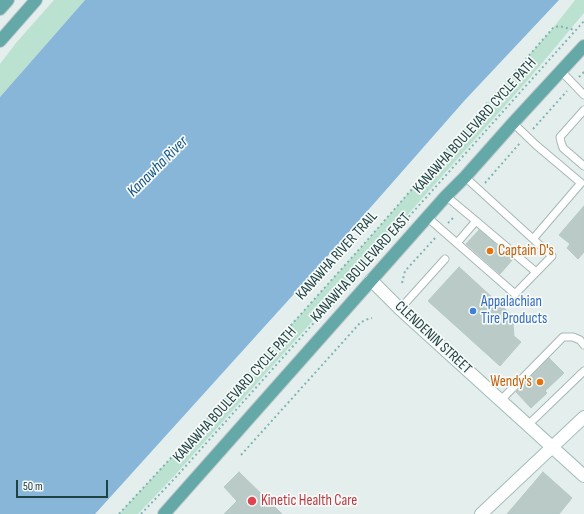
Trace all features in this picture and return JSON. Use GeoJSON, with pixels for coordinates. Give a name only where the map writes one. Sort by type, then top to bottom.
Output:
{"type":"FeatureCollection","features":[{"type":"Feature","properties":{"kind":"main road"},"geometry":{"type":"LineString","coordinates":[[0,9],[8,0]]}},
{"type":"Feature","properties":{"kind":"main road"},"geometry":{"type":"LineString","coordinates":[[0,40],[36,0]]}},
{"type":"Feature","properties":{"kind":"main road","name":"KANAWHA BOULEVARD EAST"},"geometry":{"type":"LineString","coordinates":[[164,514],[446,196],[584,46]]}},
{"type":"Feature","properties":{"kind":"street","name":"CLENDENIN STREET"},"geometry":{"type":"LineString","coordinates":[[372,280],[400,309],[584,476]]}},
{"type":"Feature","properties":{"kind":"street"},"geometry":{"type":"LineString","coordinates":[[481,514],[584,417]]}},
{"type":"Feature","properties":{"kind":"lane"},"geometry":{"type":"LineString","coordinates":[[561,71],[584,95]]}},
{"type":"Feature","properties":{"kind":"lane"},"geometry":{"type":"LineString","coordinates":[[584,110],[560,137],[563,148],[584,166]]}},
{"type":"Feature","properties":{"kind":"lane"},"geometry":{"type":"LineString","coordinates":[[513,123],[581,183],[533,239]]}},
{"type":"Feature","properties":{"kind":"lane"},"geometry":{"type":"LineString","coordinates":[[428,217],[514,294],[552,256],[465,177]]}},
{"type":"Feature","properties":{"kind":"lane"},"geometry":{"type":"LineString","coordinates":[[446,196],[536,272]]}},
{"type":"Feature","properties":{"kind":"lane"},"geometry":{"type":"LineString","coordinates":[[457,243],[476,220]]}},
{"type":"Feature","properties":{"kind":"lane"},"geometry":{"type":"LineString","coordinates":[[400,309],[445,259]]}},
{"type":"Feature","properties":{"kind":"lane"},"geometry":{"type":"LineString","coordinates":[[501,400],[563,337],[573,337],[580,340],[584,345]]}},
{"type":"Feature","properties":{"kind":"lane"},"geometry":{"type":"LineString","coordinates":[[528,425],[584,371]]}},
{"type":"Feature","properties":{"kind":"path","name":"KANAWHA BOULEVARD CYCLE PATH"},"geometry":{"type":"LineString","coordinates":[[141,514],[176,477],[584,21]]}},
{"type":"Feature","properties":{"kind":"path","name":"KANAWHA RIVER TRAIL"},"geometry":{"type":"LineString","coordinates":[[119,514],[364,244],[553,28],[559,26],[575,30]]}},
{"type":"Feature","properties":{"kind":"path"},"geometry":{"type":"LineString","coordinates":[[479,189],[584,72]]}},
{"type":"Feature","properties":{"kind":"path"},"geometry":{"type":"LineString","coordinates":[[402,283],[405,271],[462,208]]}},
{"type":"Feature","properties":{"kind":"path"},"geometry":{"type":"LineString","coordinates":[[241,454],[360,323],[372,318]]}},
{"type":"Feature","properties":{"kind":"green space"},"geometry":{"type":"Polygon","coordinates":[[[54,0],[85,0],[0,97],[0,64],[16,43],[54,0]]]}},
{"type":"Feature","properties":{"kind":"green space"},"geometry":{"type":"Polygon","coordinates":[[[575,0],[584,0],[584,13],[528,80],[175,475],[138,514],[119,514],[364,244],[553,28],[575,0]]]}},
{"type":"Feature","properties":{"kind":"water","name":"Kanawha River"},"geometry":{"type":"Polygon","coordinates":[[[85,0],[559,0],[465,100],[312,274],[95,514],[0,514],[0,97],[85,0]]]}},
{"type":"Feature","properties":{"kind":"building"},"geometry":{"type":"Polygon","coordinates":[[[584,206],[584,252],[578,259],[567,248],[570,244],[559,235],[584,206]]]}},
{"type":"Feature","properties":{"kind":"building","name":"Captain D's"},"geometry":{"type":"Polygon","coordinates":[[[479,230],[513,259],[500,274],[466,244],[479,230]]]}},
{"type":"Feature","properties":{"kind":"building","name":"Appalachian Tire Products"},"geometry":{"type":"Polygon","coordinates":[[[459,267],[517,320],[513,325],[514,336],[521,342],[500,366],[428,301],[459,267]]]}},
{"type":"Feature","properties":{"kind":"building","name":"Wendy's"},"geometry":{"type":"Polygon","coordinates":[[[549,358],[564,373],[545,391],[547,393],[531,408],[516,392],[549,358]]]}},
{"type":"Feature","properties":{"kind":"building","name":"Kinetic Health Care"},"geometry":{"type":"Polygon","coordinates":[[[239,472],[282,514],[224,514],[237,501],[224,487],[239,472]]]}},
{"type":"Feature","properties":{"kind":"building"},"geometry":{"type":"Polygon","coordinates":[[[543,472],[572,498],[559,514],[507,514],[543,472]]]}},
{"type":"Feature","properties":{"kind":"place","name":"Captain D's"},"geometry":{"type":"Point","coordinates":[490,251]}},
{"type":"Feature","properties":{"kind":"place","name":"Appalachian Tire Products"},"geometry":{"type":"Point","coordinates":[473,311]}},
{"type":"Feature","properties":{"kind":"place","name":"Wendy's"},"geometry":{"type":"Point","coordinates":[540,382]}},
{"type":"Feature","properties":{"kind":"place","name":"Kinetic Health Care"},"geometry":{"type":"Point","coordinates":[252,501]}}]}
